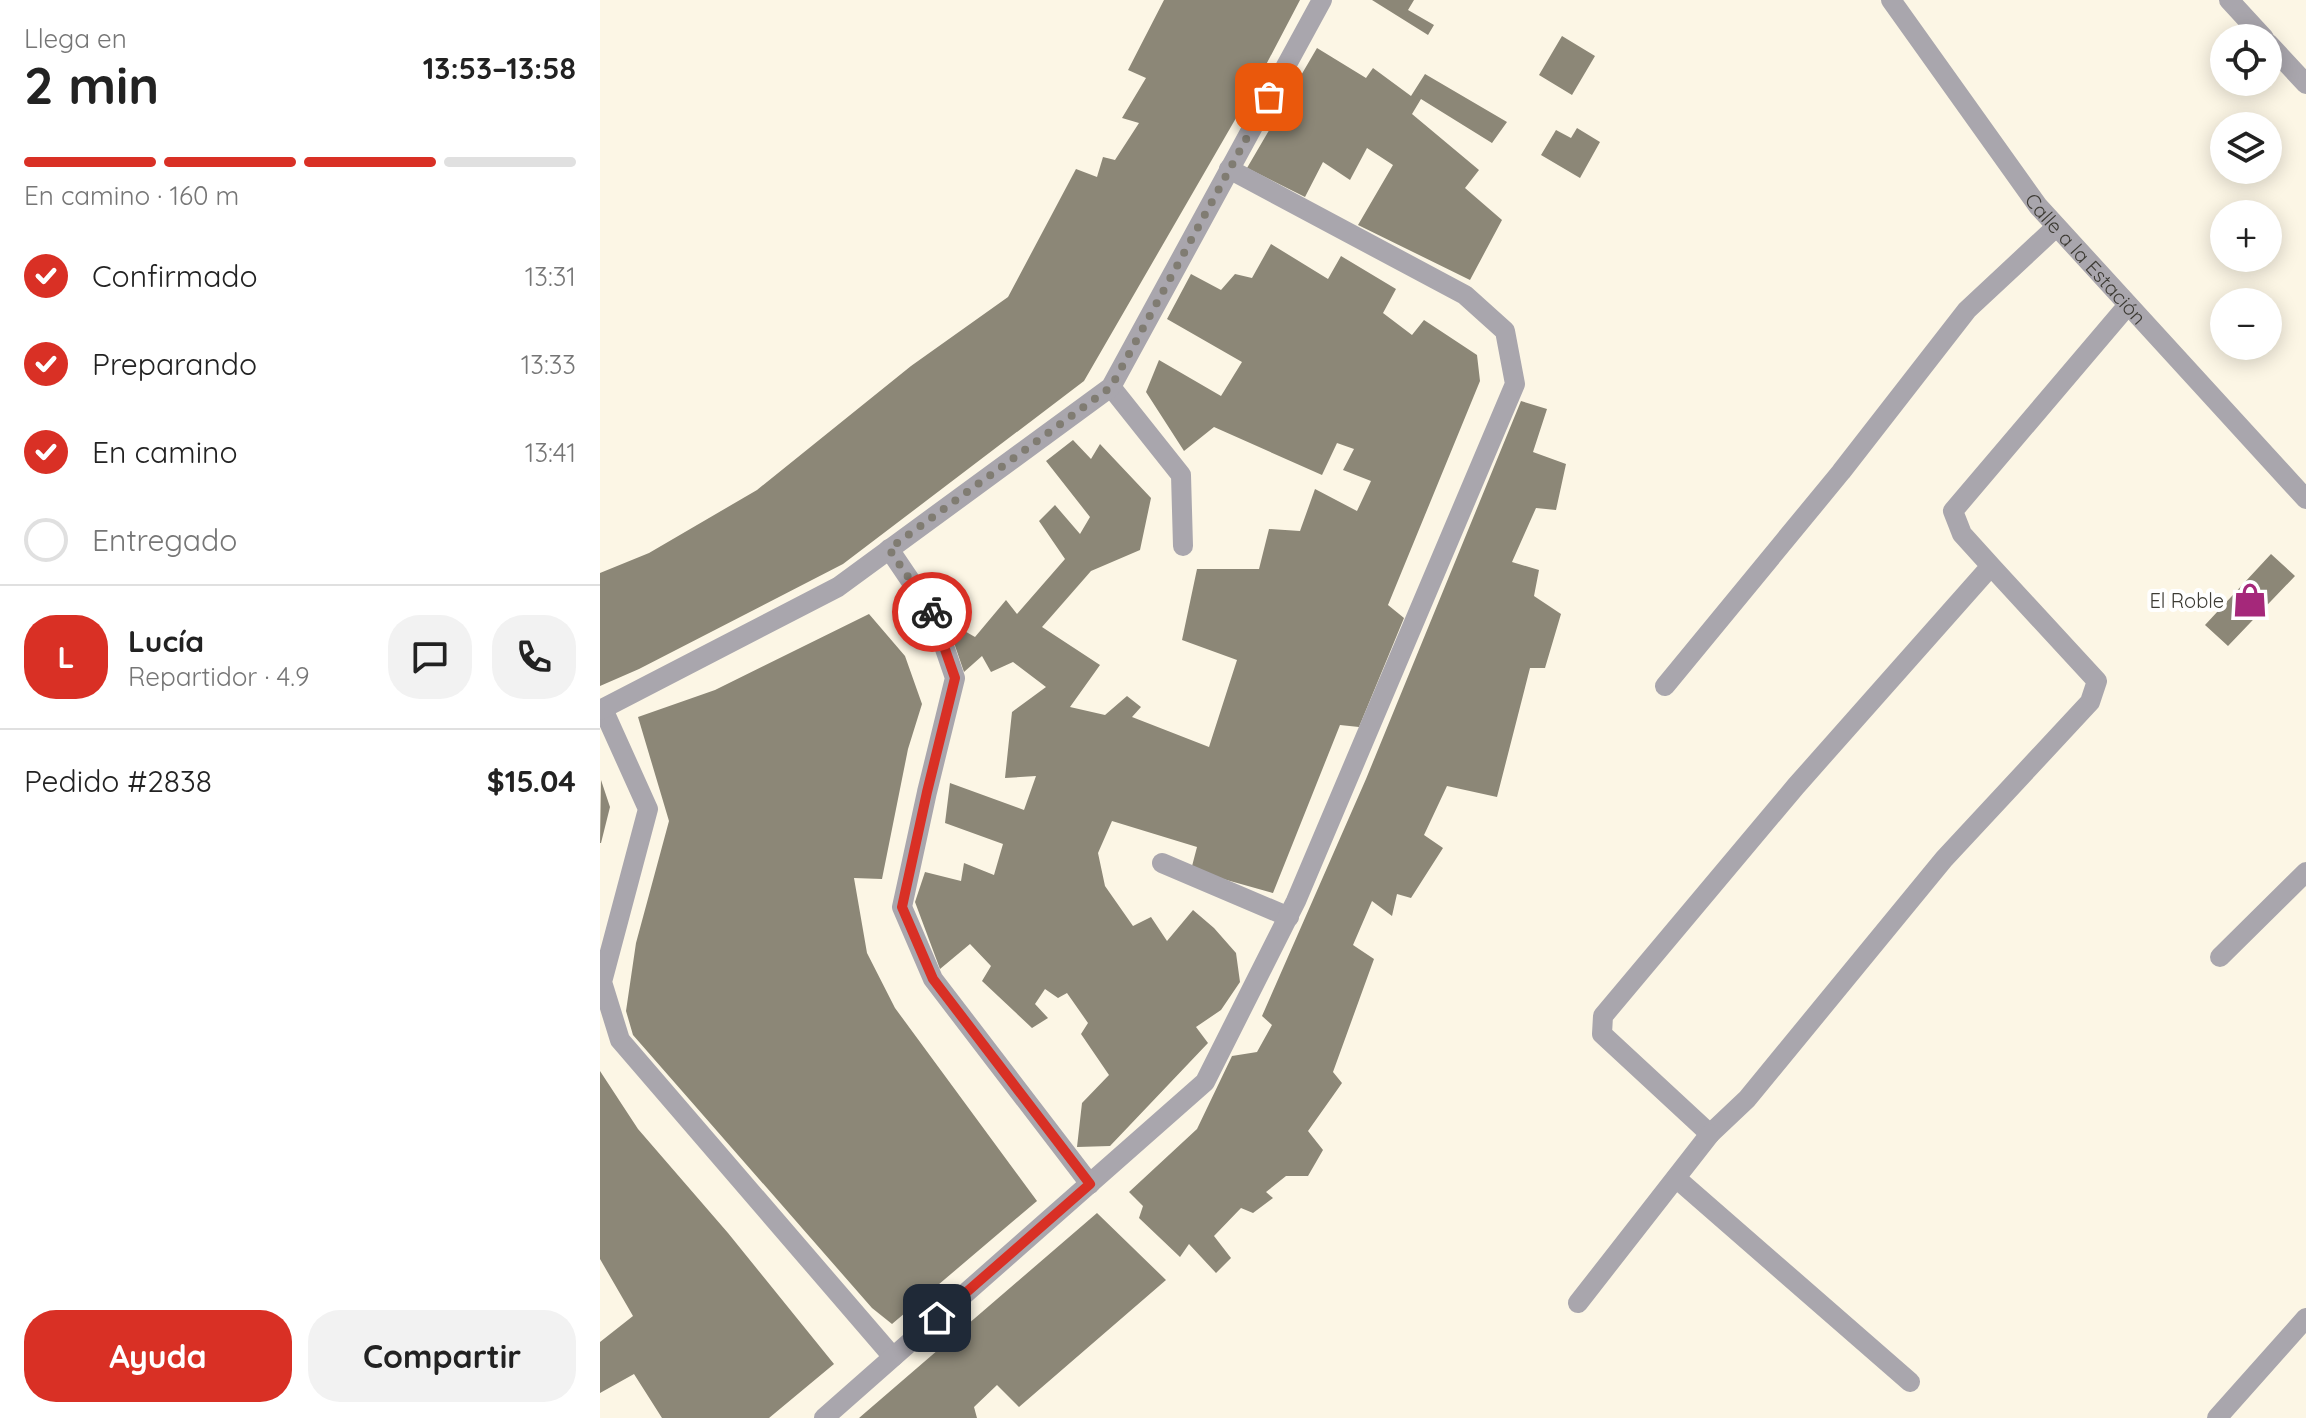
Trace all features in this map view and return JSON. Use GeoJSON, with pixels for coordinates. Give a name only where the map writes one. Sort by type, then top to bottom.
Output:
{"type":"FeatureCollection","features":[{"type":"Feature","properties":{"kind":"street"},"geometry":{"type":"LineString","coordinates":[[893,1357],[620,1040],[602,982],[648,809],[601,709],[838,587],[1111,387],[1322,0]]}},
{"type":"Feature","properties":{"kind":"street","name":"Calle a la Estación"},"geometry":{"type":"LineString","coordinates":[[1891,0],[2038,206],[2306,499]]}},
{"type":"Feature","properties":{"kind":"street"},"geometry":{"type":"LineString","coordinates":[[2229,0],[2251,24]]}},
{"type":"Feature","properties":{"kind":"street"},"geometry":{"type":"LineString","coordinates":[[2282,58],[2306,84]]}},
{"type":"Feature","properties":{"kind":"street"},"geometry":{"type":"LineString","coordinates":[[824,1418],[1205,1082],[1289,917],[1515,384],[1505,331],[1465,295],[1229,169]]}},
{"type":"Feature","properties":{"kind":"street"},"geometry":{"type":"LineString","coordinates":[[1665,686],[1841,472],[1967,310],[2056,227]]}},
{"type":"Feature","properties":{"kind":"street"},"geometry":{"type":"LineString","coordinates":[[1578,1303],[1710,1134],[1747,1099],[1944,859],[2090,702],[2097,681],[1962,534],[1953,511],[2128,305]]}},
{"type":"Feature","properties":{"kind":"street"},"geometry":{"type":"LineString","coordinates":[[1111,387],[1181,475],[1183,546]]}},
{"type":"Feature","properties":{"kind":"street"},"geometry":{"type":"LineString","coordinates":[[889,549],[933,614],[955,678],[902,907],[933,979],[1090,1184]]}},
{"type":"Feature","properties":{"kind":"street"},"geometry":{"type":"LineString","coordinates":[[1710,1134],[1602,1034],[1603,1016],[1796,786],[1991,566]]}},
{"type":"Feature","properties":{"kind":"street"},"geometry":{"type":"LineString","coordinates":[[1162,863],[1289,917]]}},
{"type":"Feature","properties":{"kind":"street"},"geometry":{"type":"LineString","coordinates":[[2220,957],[2306,872]]}},
{"type":"Feature","properties":{"kind":"street"},"geometry":{"type":"LineString","coordinates":[[1676,1178],[1910,1382]]}},
{"type":"Feature","properties":{"kind":"street"},"geometry":{"type":"LineString","coordinates":[[2217,1418],[2306,1318]]}},
{"type":"Feature","properties":{"kind":"building"},"geometry":{"type":"Polygon","coordinates":[[[1164,0],[1300,0],[1258,80],[1084,381],[843,564],[600,686],[600,573],[649,553],[757,490],[911,366],[1008,297],[1076,169],[1097,177],[1103,157],[1115,160],[1139,123],[1122,118],[1146,78],[1128,70],[1164,0]]]}},
{"type":"Feature","properties":{"kind":"building"},"geometry":{"type":"Polygon","coordinates":[[[1372,0],[1414,0],[1408,10],[1434,25],[1428,35],[1372,0]]]}},
{"type":"Feature","properties":{"kind":"building"},"geometry":{"type":"Polygon","coordinates":[[[1562,36],[1595,56],[1572,95],[1539,75],[1562,36]]]}},
{"type":"Feature","properties":{"kind":"building"},"geometry":{"type":"Polygon","coordinates":[[[1317,48],[1366,78],[1373,68],[1411,96],[1425,74],[1507,122],[1492,143],[1421,99],[1412,114],[1479,170],[1465,188],[1502,220],[1470,280],[1358,225],[1393,165],[1367,148],[1350,180],[1323,162],[1305,197],[1247,168],[1317,48]]]}},
{"type":"Feature","properties":{"kind":"building"},"geometry":{"type":"Polygon","coordinates":[[[1577,128],[1600,142],[1580,178],[1541,155],[1556,130],[1571,138],[1577,128]]]}},
{"type":"Feature","properties":{"kind":"building"},"geometry":{"type":"Polygon","coordinates":[[[1271,244],[1328,279],[1341,256],[1396,289],[1383,313],[1412,335],[1424,320],[1477,355],[1480,381],[1388,605],[1404,618],[1359,727],[1340,725],[1273,893],[1191,870],[1197,847],[1112,821],[1098,853],[1105,886],[1133,926],[1151,917],[1167,941],[1193,910],[1236,953],[1240,982],[1221,1010],[1196,1027],[1208,1043],[1110,1146],[1077,1147],[1082,1103],[1109,1075],[1081,1034],[1088,1023],[1067,993],[1058,998],[1045,989],[1035,1004],[1048,1018],[1032,1028],[982,981],[991,966],[970,944],[940,969],[915,902],[925,872],[961,881],[964,863],[994,875],[1003,844],[945,823],[950,783],[1024,810],[1036,776],[1005,778],[1012,712],[1046,687],[1013,662],[991,672],[982,656],[964,672],[951,634],[961,629],[975,637],[1006,600],[1017,614],[1065,559],[1039,521],[1055,505],[1080,534],[1090,517],[1046,461],[1073,440],[1091,459],[1100,444],[1151,498],[1140,550],[1091,571],[1042,627],[1100,665],[1070,707],[1105,715],[1127,696],[1141,707],[1132,717],[1209,747],[1237,660],[1182,640],[1197,569],[1259,569],[1269,529],[1300,531],[1315,489],[1357,511],[1371,481],[1343,470],[1354,449],[1337,443],[1322,475],[1214,427],[1184,451],[1146,392],[1159,360],[1221,396],[1242,362],[1167,319],[1191,274],[1221,290],[1235,274],[1252,278],[1271,244]]]}},
{"type":"Feature","properties":{"kind":"building"},"geometry":{"type":"Polygon","coordinates":[[[1521,401],[1547,409],[1533,452],[1566,464],[1556,510],[1536,508],[1512,562],[1539,570],[1534,596],[1561,614],[1545,668],[1530,668],[1497,797],[1447,786],[1424,835],[1443,848],[1411,898],[1397,894],[1392,916],[1372,901],[1353,945],[1374,959],[1333,1072],[1342,1083],[1308,1131],[1323,1150],[1308,1176],[1286,1176],[1266,1192],[1273,1198],[1253,1213],[1241,1208],[1214,1236],[1231,1258],[1216,1273],[1189,1244],[1180,1257],[1139,1218],[1143,1206],[1129,1192],[1197,1129],[1232,1056],[1257,1052],[1272,1025],[1262,1016],[1366,779],[1521,401]]]}},
{"type":"Feature","properties":{"kind":"building","name":"El Roble"},"geometry":{"type":"Polygon","coordinates":[[[2271,554],[2295,576],[2228,646],[2205,625],[2271,554]]]}},
{"type":"Feature","properties":{"kind":"building"},"geometry":{"type":"Polygon","coordinates":[[[869,614],[905,656],[922,704],[908,749],[882,879],[854,878],[867,953],[895,1008],[1037,1201],[892,1324],[872,1308],[633,1035],[626,1011],[636,943],[669,821],[638,717],[715,690],[869,614]]]}},
{"type":"Feature","properties":{"kind":"building"},"geometry":{"type":"Polygon","coordinates":[[[601,780],[610,807],[600,843],[601,780]]]}},
{"type":"Feature","properties":{"kind":"building"},"geometry":{"type":"Polygon","coordinates":[[[600,1071],[638,1129],[728,1233],[834,1364],[769,1418],[662,1418],[634,1374],[600,1393],[600,1342],[633,1316],[600,1259],[600,1071]]]}},
{"type":"Feature","properties":{"kind":"building"},"geometry":{"type":"Polygon","coordinates":[[[1097,1213],[1166,1280],[1019,1407],[997,1385],[974,1407],[977,1418],[859,1418],[1097,1213]]]}},
{"type":"Feature","properties":{"kind":"way so far"},"geometry":{"type":"LineString","coordinates":[[932,612],[889,549],[1111,387],[1269,97]]}},
{"type":"Feature","properties":{"kind":"place","name":"El Roble"},"geometry":{"type":"Point","coordinates":[2250,600]}},
{"type":"Feature","properties":{"kind":"route"},"geometry":{"type":"LineString","coordinates":[[932,612],[955,678],[902,907],[933,979],[1090,1184],[937,1318]]}}]}
